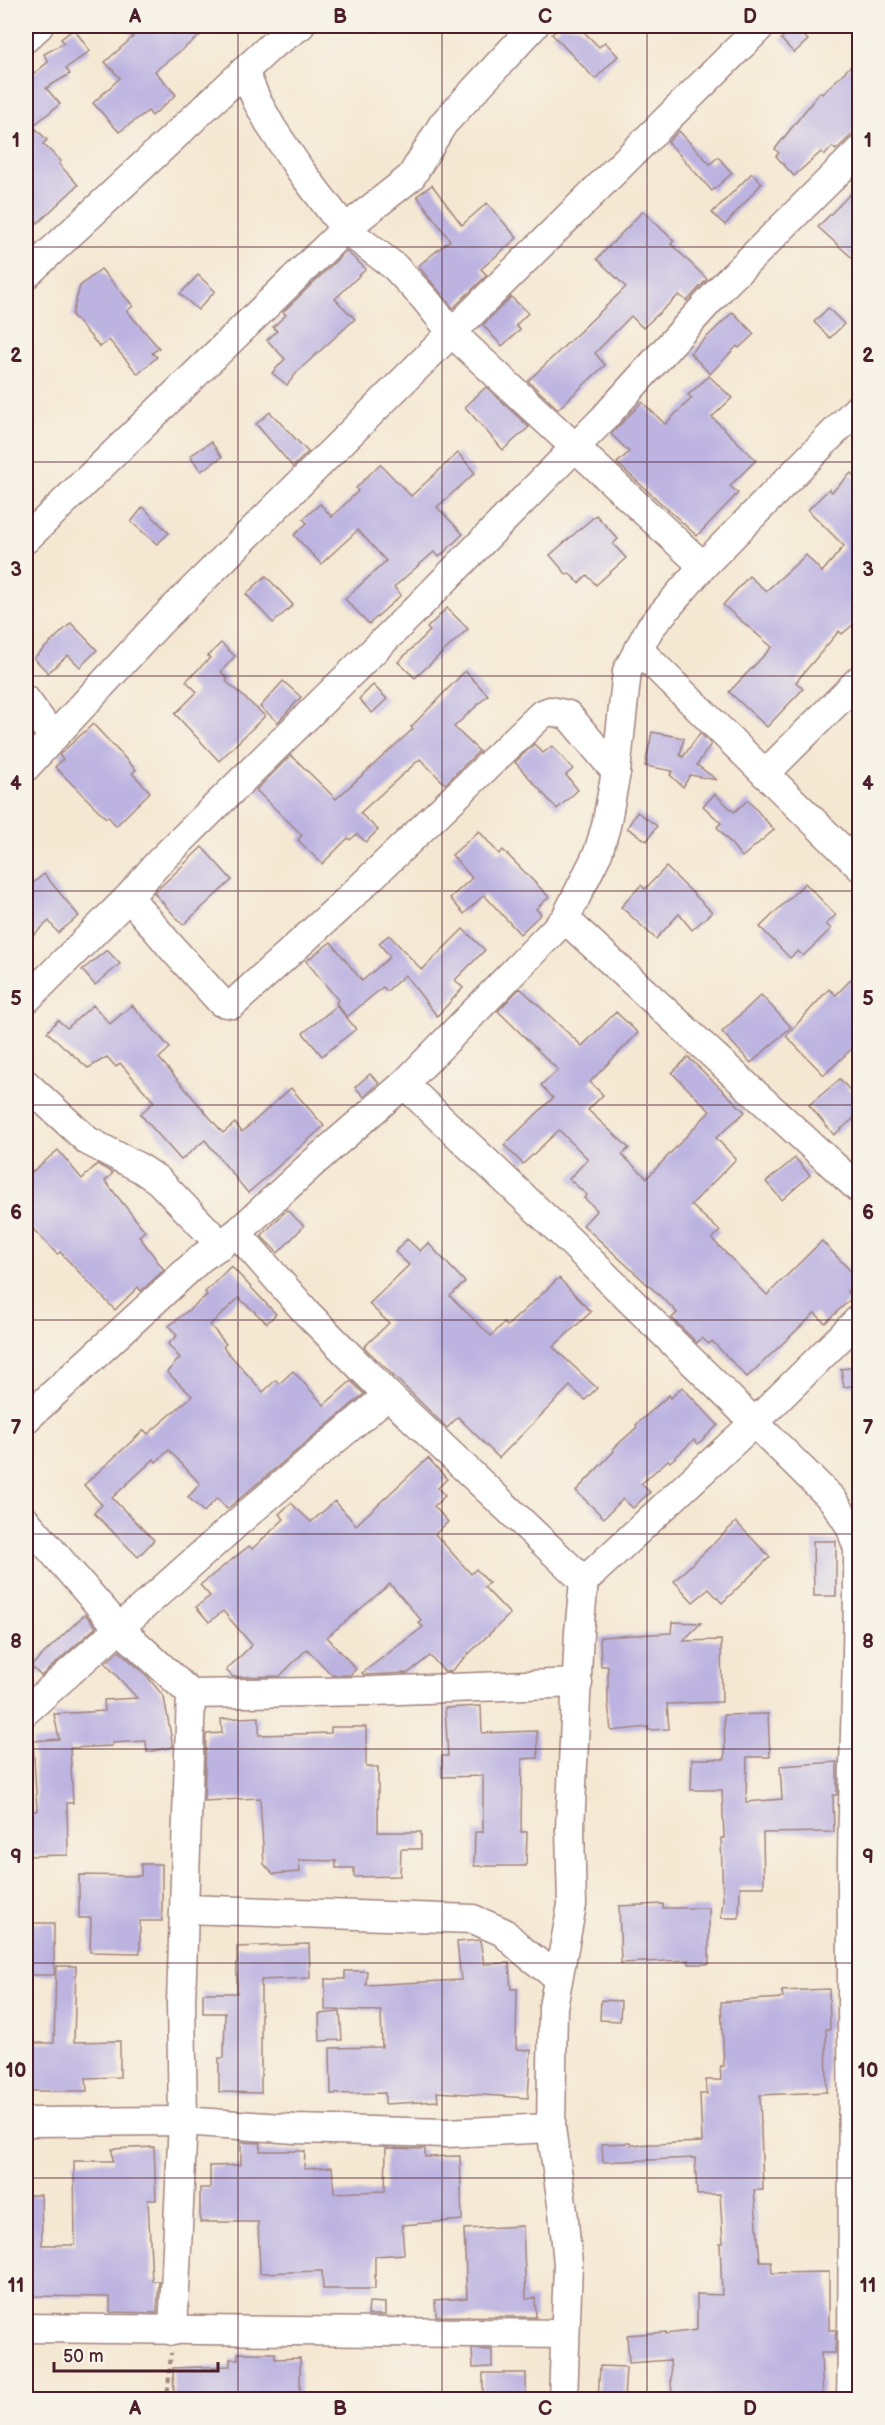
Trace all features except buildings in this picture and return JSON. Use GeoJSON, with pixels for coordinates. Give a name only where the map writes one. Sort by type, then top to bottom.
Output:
{"type":"FeatureCollection","features":[{"type":"Feature","properties":{"kind":"street"},"geometry":{"type":"LineString","coordinates":[[26,38],[39,26]]}},
{"type":"Feature","properties":{"kind":"street"},"geometry":{"type":"LineString","coordinates":[[26,275],[244,71],[271,36],[300,26]]}},
{"type":"Feature","properties":{"kind":"street"},"geometry":{"type":"LineString","coordinates":[[26,538],[345,229],[411,177],[443,124],[534,26]]}},
{"type":"Feature","properties":{"kind":"street"},"geometry":{"type":"LineString","coordinates":[[26,767],[159,623],[453,334],[761,26]]}},
{"type":"Feature","properties":{"kind":"street"},"geometry":{"type":"LineString","coordinates":[[244,71],[272,128],[300,170],[345,229],[395,267],[453,334],[703,566]]}},
{"type":"Feature","properties":{"kind":"street"},"geometry":{"type":"LineString","coordinates":[[26,1000],[129,897],[157,864],[409,616],[575,447],[723,286],[860,150]]}},
{"type":"Feature","properties":{"kind":"street"},"geometry":{"type":"LineString","coordinates":[[26,1419],[201,1258],[229,1239],[405,1084],[565,919],[598,853],[606,826],[616,772],[627,671],[650,628],[703,566],[860,406]]}},
{"type":"Feature","properties":{"kind":"street"},"geometry":{"type":"LineString","coordinates":[[638,649],[860,867]]}},
{"type":"Feature","properties":{"kind":"street"},"geometry":{"type":"LineString","coordinates":[[765,774],[860,679]]}},
{"type":"Feature","properties":{"kind":"street"},"geometry":{"type":"LineString","coordinates":[[26,700],[53,737]]}},
{"type":"Feature","properties":{"kind":"street"},"geometry":{"type":"LineString","coordinates":[[129,897],[221,1002],[233,1004],[343,904],[542,714],[550,711],[568,715],[616,772]]}},
{"type":"Feature","properties":{"kind":"street"},"geometry":{"type":"LineString","coordinates":[[565,919],[860,1190]]}},
{"type":"Feature","properties":{"kind":"street"},"geometry":{"type":"LineString","coordinates":[[405,1084],[570,1241],[833,1500],[850,1526],[858,1549],[852,1861],[854,2268],[851,2400]]}},
{"type":"Feature","properties":{"kind":"street"},"geometry":{"type":"LineString","coordinates":[[30,1098],[88,1141],[158,1180],[229,1239],[388,1395],[584,1581]]}},
{"type":"Feature","properties":{"kind":"street"},"geometry":{"type":"LineString","coordinates":[[563,2400],[568,2264],[551,2128],[553,2007],[572,1905],[570,1828],[584,1581],[755,1422],[860,1318]]}},
{"type":"Feature","properties":{"kind":"street"},"geometry":{"type":"LineString","coordinates":[[26,1711],[388,1395]]}},
{"type":"Feature","properties":{"kind":"street"},"geometry":{"type":"LineString","coordinates":[[26,1521],[119,1628],[191,1694],[374,1691],[578,1683]]}},
{"type":"Feature","properties":{"kind":"street"},"geometry":{"type":"LineString","coordinates":[[173,2331],[183,2121],[181,2003],[191,1694]]}},
{"type":"Feature","properties":{"kind":"street"},"geometry":{"type":"LineString","coordinates":[[185,1909],[473,1919],[503,1932],[558,1978]]}},
{"type":"Feature","properties":{"kind":"street"},"geometry":{"type":"LineString","coordinates":[[26,2122],[183,2121],[295,2129],[446,2133],[551,2128]]}},
{"type":"Feature","properties":{"kind":"street"},"geometry":{"type":"LineString","coordinates":[[26,2328],[565,2334]]}},
{"type":"Feature","properties":{"kind":"path"},"geometry":{"type":"LineString","coordinates":[[166,2400],[173,2331]]}}]}
